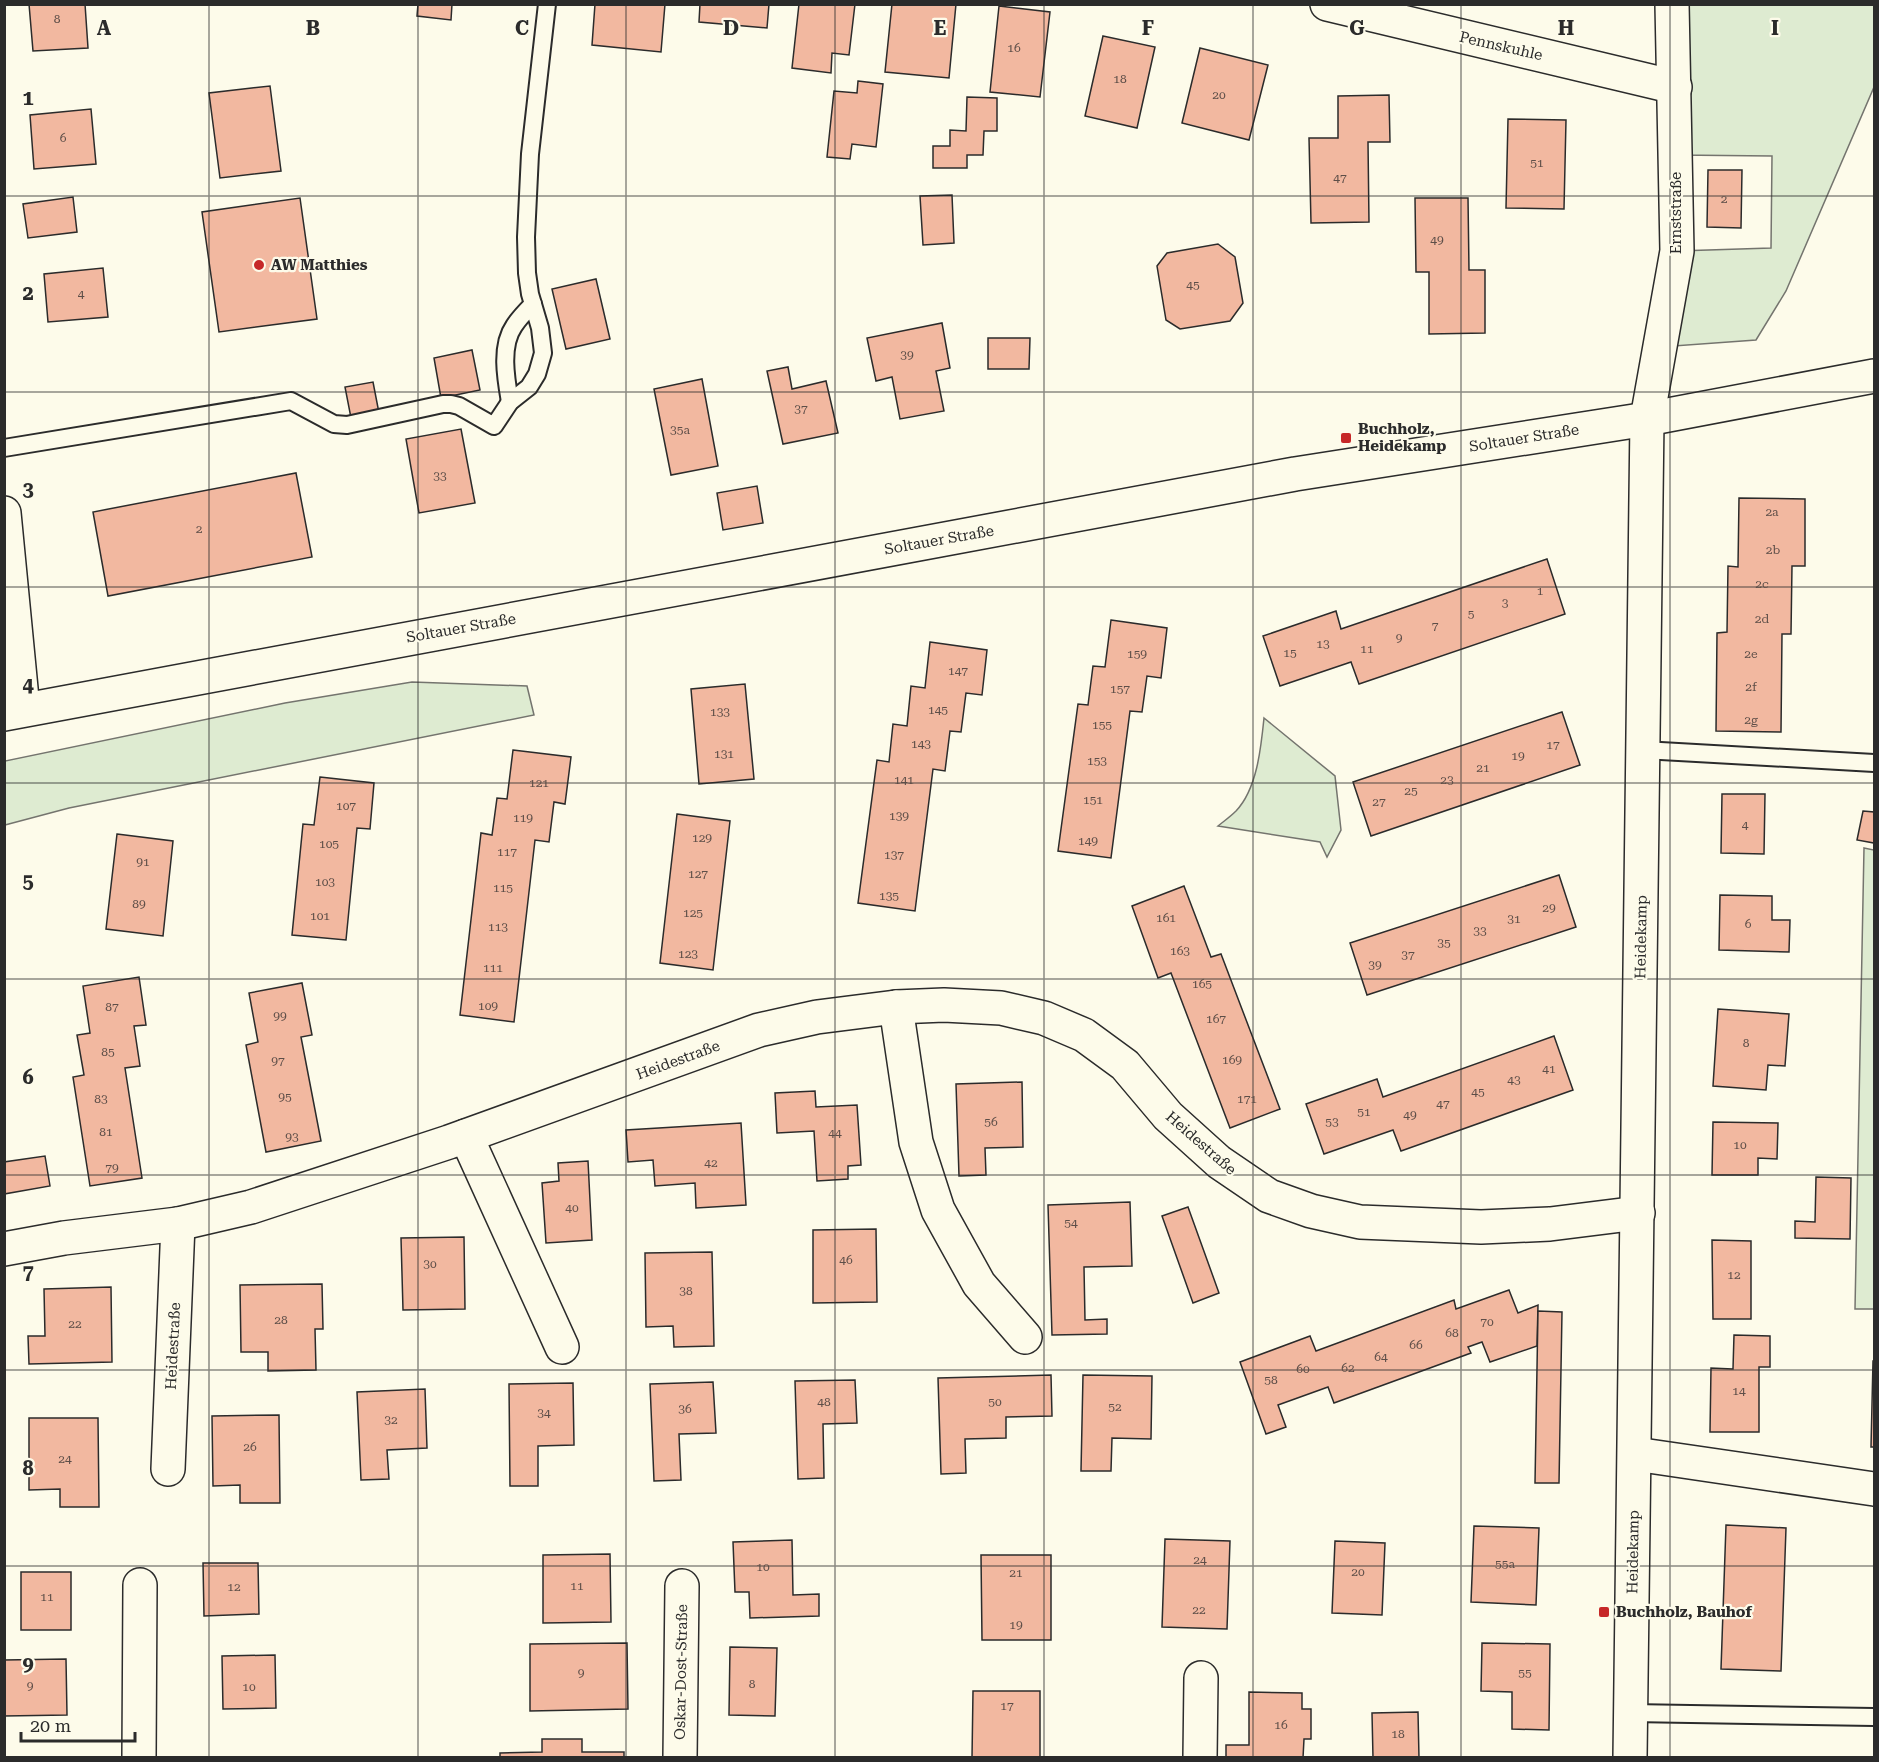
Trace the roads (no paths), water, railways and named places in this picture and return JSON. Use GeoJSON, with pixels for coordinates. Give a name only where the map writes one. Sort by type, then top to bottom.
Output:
{"type":"FeatureCollection","features":[{"type":"Feature","properties":{"kind":"street","name":"Pennskuhle"},"geometry":{"type":"LineString","coordinates":[[1327,4],[1675,87]]}},
{"type":"Feature","properties":{"kind":"street","name":"Ernststraße"},"geometry":{"type":"LineString","coordinates":[[1647,419],[1677,251],[1672,4]]}},
{"type":"Feature","properties":{"kind":"street","name":"Soltauer Straße"},"geometry":{"type":"LineString","coordinates":[[14,712],[1295,474],[1647,419],[1875,376]]}},
{"type":"Feature","properties":{"kind":"street","name":"Heidekamp"},"geometry":{"type":"LineString","coordinates":[[1630,1758],[1647,419]]}},
{"type":"Feature","properties":{"kind":"street"},"geometry":{"type":"LineString","coordinates":[[4,513],[14,712]]}},
{"type":"Feature","properties":{"kind":"street","name":"Heidestraße"},"geometry":{"type":"LineString","coordinates":[[4,1249],[63,1238],[178,1224],[251,1207],[466,1136],[759,1030],[817,1017],[896,1007],[944,1005],[1001,1008],[1044,1018],[1084,1035],[1125,1065],[1168,1116],[1219,1162],[1269,1196],[1311,1211],[1360,1222],[1481,1227],[1550,1224],[1638,1213]]}},
{"type":"Feature","properties":{"kind":"street"},"geometry":{"type":"LineString","coordinates":[[896,1007],[916,1142],[938,1210],[979,1284],[1025,1337]]}},
{"type":"Feature","properties":{"kind":"street"},"geometry":{"type":"LineString","coordinates":[[466,1136],[562,1347]]}},
{"type":"Feature","properties":{"kind":"street","name":"Heidestraße"},"geometry":{"type":"LineString","coordinates":[[168,1469],[178,1224]]}},
{"type":"Feature","properties":{"kind":"street"},"geometry":{"type":"LineString","coordinates":[[1635,1454],[1875,1489]]}},
{"type":"Feature","properties":{"kind":"street"},"geometry":{"type":"LineString","coordinates":[[138,1758],[140,1585]]}},
{"type":"Feature","properties":{"kind":"street","name":"Oskar-Dost-Straße"},"geometry":{"type":"LineString","coordinates":[[680,1758],[682,1586]]}},
{"type":"Feature","properties":{"kind":"street"},"geometry":{"type":"LineString","coordinates":[[1200,1758],[1201,1678]]}},
{"type":"Feature","properties":{"kind":"lane"},"geometry":{"type":"LineString","coordinates":[[4,448],[291,401],[334,424],[347,425],[451,404],[495,426],[510,402],[529,387],[537,374],[543,353],[543,340],[527,273],[527,193],[534,108],[547,4]]}},
{"type":"Feature","properties":{"kind":"lane"},"geometry":{"type":"LineString","coordinates":[[510,402],[507,339],[513,326],[533,304]]}},
{"type":"Feature","properties":{"kind":"lane"},"geometry":{"type":"LineString","coordinates":[[1643,750],[1875,763]]}},
{"type":"Feature","properties":{"kind":"lane"},"geometry":{"type":"LineString","coordinates":[[1631,1713],[1875,1717]]}},
{"type":"Feature","properties":{"kind":"place","name":"AW Matthies"},"geometry":{"type":"Point","coordinates":[259,265]}},
{"type":"Feature","properties":{"kind":"place","name":"Buchholz, Heidekamp"},"geometry":{"type":"Point","coordinates":[1346,438]}},
{"type":"Feature","properties":{"kind":"place","name":"Buchholz, Bauhof"},"geometry":{"type":"Point","coordinates":[1604,1612]}}]}
